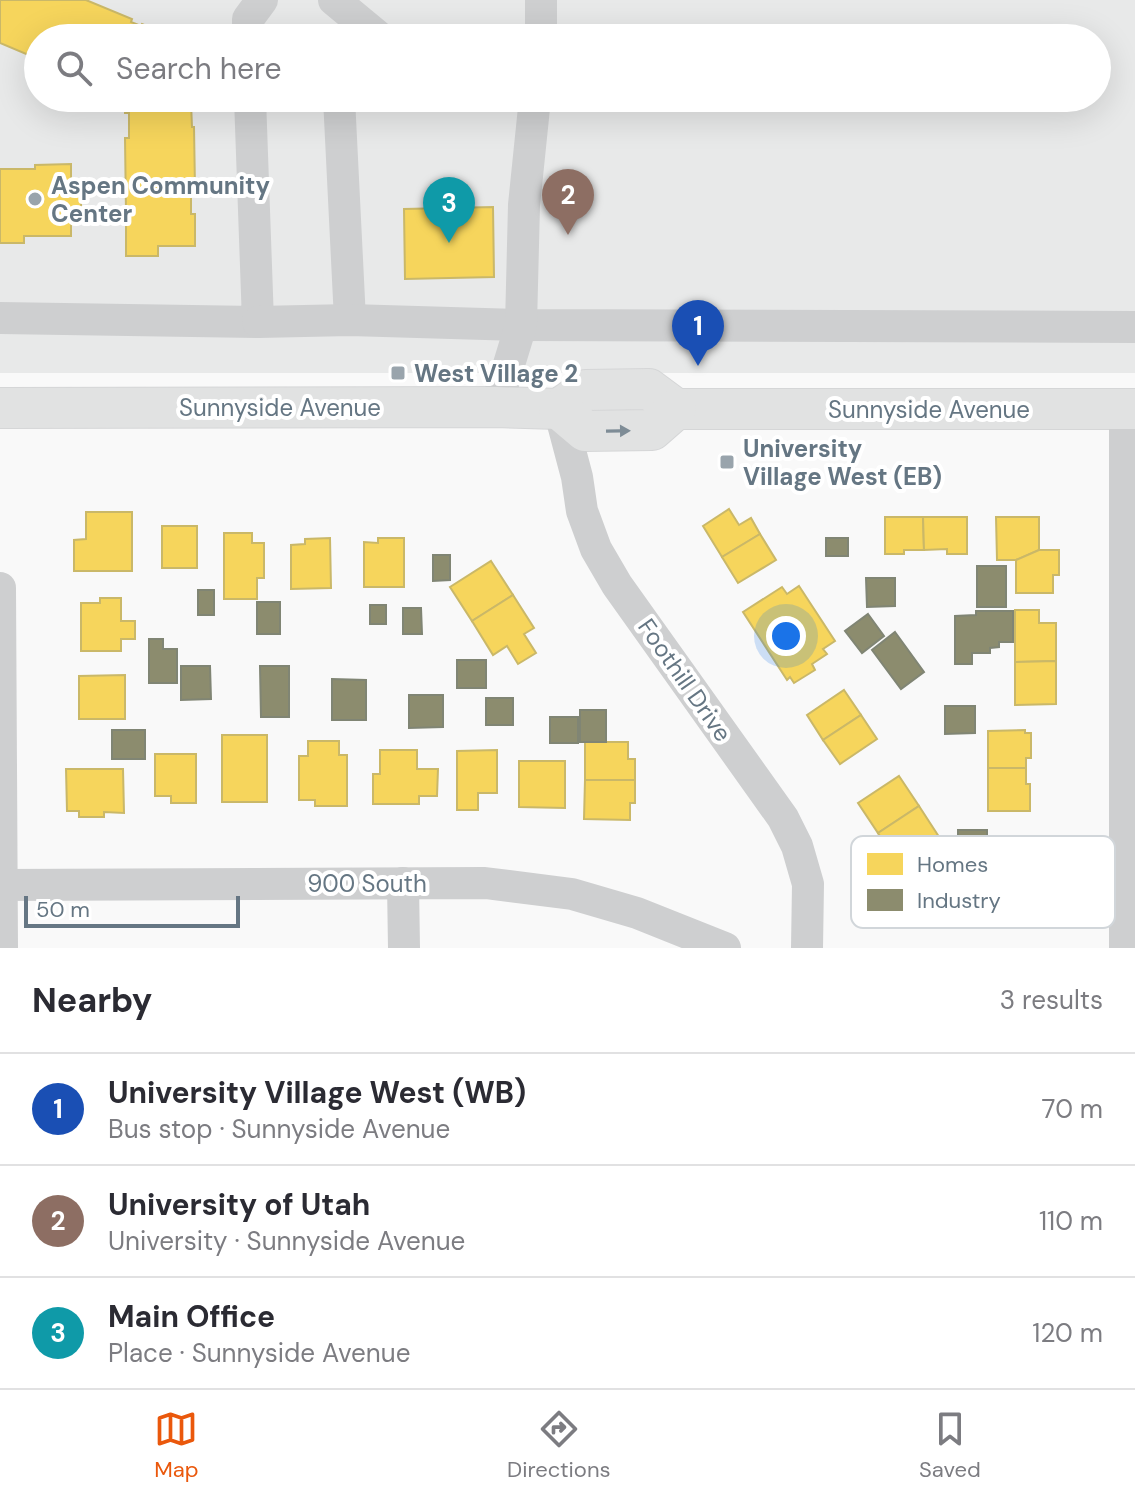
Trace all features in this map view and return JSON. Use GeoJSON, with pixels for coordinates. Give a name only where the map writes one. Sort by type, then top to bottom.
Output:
{"type":"FeatureCollection","features":[{"type":"Feature","properties":{"kind":"main road","name":"Sunnyside Avenue"},"geometry":{"type":"LineString","coordinates":[[0,408],[559,409],[586,390],[649,389],[676,409],[1130,409]]}},
{"type":"Feature","properties":{"kind":"street"},"geometry":{"type":"LineString","coordinates":[[248,24],[248,19],[262,0]]}},
{"type":"Feature","properties":{"kind":"street"},"geometry":{"type":"LineString","coordinates":[[334,0],[359,24]]}},
{"type":"Feature","properties":{"kind":"street"},"geometry":{"type":"LineString","coordinates":[[541,0],[541,24]]}},
{"type":"Feature","properties":{"kind":"street"},"geometry":{"type":"LineString","coordinates":[[250,112],[258,322]]}},
{"type":"Feature","properties":{"kind":"street"},"geometry":{"type":"LineString","coordinates":[[340,112],[350,320]]}},
{"type":"Feature","properties":{"kind":"street"},"geometry":{"type":"LineString","coordinates":[[496,407],[521,325],[524,205],[534,112]]}},
{"type":"Feature","properties":{"kind":"street"},"geometry":{"type":"LineString","coordinates":[[0,318],[258,322],[350,320],[521,325],[1135,327]]}},
{"type":"Feature","properties":{"kind":"street","name":"Foothill Drive"},"geometry":{"type":"LineString","coordinates":[[559,409],[577,477],[582,511],[596,549],[617,585],[783,818],[797,846],[808,884],[807,948]]}},
{"type":"Feature","properties":{"kind":"street"},"geometry":{"type":"LineString","coordinates":[[1125,948],[1130,409]]}},
{"type":"Feature","properties":{"kind":"street"},"geometry":{"type":"LineString","coordinates":[[0,588],[2,948]]}},
{"type":"Feature","properties":{"kind":"street"},"geometry":{"type":"LineString","coordinates":[[403,883],[404,948]]}},
{"type":"Feature","properties":{"kind":"street","name":"900 South"},"geometry":{"type":"LineString","coordinates":[[1,885],[485,883],[572,894],[637,913],[725,948]]}},
{"type":"Feature","properties":{"kind":"shaded area"},"geometry":{"type":"Polygon","coordinates":[[[0,0],[1135,0],[1135,373],[0,373],[0,0]]]}},
{"type":"Feature","properties":{"kind":"building: Homes"},"geometry":{"type":"Polygon","coordinates":[[[0,0],[86,0],[132,19],[131,22],[136,24],[24,24],[24,53],[0,43],[0,0]]]}},
{"type":"Feature","properties":{"kind":"building: Homes"},"geometry":{"type":"Polygon","coordinates":[[[191,112],[195,189],[191,189],[191,214],[195,214],[195,246],[158,246],[158,256],[126,256],[126,224],[130,224],[130,212],[126,212],[125,138],[129,138],[129,113],[125,113],[191,112]]]}},
{"type":"Feature","properties":{"kind":"building: Homes"},"geometry":{"type":"Polygon","coordinates":[[[71,164],[71,193],[81,193],[81,221],[71,221],[71,236],[24,236],[24,243],[0,243],[0,169],[35,169],[35,165],[71,164]]]}},
{"type":"Feature","properties":{"kind":"building: Homes"},"geometry":{"type":"Polygon","coordinates":[[[493,207],[494,277],[405,279],[404,209],[493,207]]]}},
{"type":"Feature","properties":{"kind":"building: Homes"},"geometry":{"type":"Polygon","coordinates":[[[729,509],[739,525],[751,518],[760,534],[722,557],[703,526],[729,509]]]}},
{"type":"Feature","properties":{"kind":"building: Homes"},"geometry":{"type":"Polygon","coordinates":[[[86,512],[132,512],[132,571],[74,571],[74,540],[86,539],[86,512]]]}},
{"type":"Feature","properties":{"kind":"building: Homes"},"geometry":{"type":"Polygon","coordinates":[[[885,517],[923,517],[924,550],[885,554],[885,517]]]}},
{"type":"Feature","properties":{"kind":"building: Homes"},"geometry":{"type":"Polygon","coordinates":[[[923,517],[967,517],[967,554],[947,554],[947,549],[924,550],[923,517]]]}},
{"type":"Feature","properties":{"kind":"building: Homes"},"geometry":{"type":"Polygon","coordinates":[[[996,517],[1039,517],[1039,550],[1016,560],[997,560],[996,517]]]}},
{"type":"Feature","properties":{"kind":"building: Homes"},"geometry":{"type":"Polygon","coordinates":[[[162,526],[197,526],[197,568],[162,568],[162,526]]]}},
{"type":"Feature","properties":{"kind":"building: Homes"},"geometry":{"type":"Polygon","coordinates":[[[224,533],[252,533],[252,543],[264,543],[264,578],[257,578],[257,599],[224,599],[224,533]]]}},
{"type":"Feature","properties":{"kind":"building: Homes"},"geometry":{"type":"Polygon","coordinates":[[[760,534],[776,560],[738,583],[722,557],[760,534]]]}},
{"type":"Feature","properties":{"kind":"building: Homes"},"geometry":{"type":"Polygon","coordinates":[[[330,538],[331,588],[291,589],[291,545],[305,544],[305,539],[330,538]]]}},
{"type":"Feature","properties":{"kind":"building: Homes"},"geometry":{"type":"Polygon","coordinates":[[[378,538],[404,538],[404,587],[364,587],[364,542],[378,543],[378,538]]]}},
{"type":"Feature","properties":{"kind":"building: Homes"},"geometry":{"type":"Polygon","coordinates":[[[1039,550],[1059,550],[1059,575],[1053,575],[1053,593],[1016,593],[1016,560],[1039,550]]]}},
{"type":"Feature","properties":{"kind":"building: Homes"},"geometry":{"type":"Polygon","coordinates":[[[491,561],[513,595],[472,621],[450,587],[491,561]]]}},
{"type":"Feature","properties":{"kind":"building: Homes"},"geometry":{"type":"Polygon","coordinates":[[[799,586],[835,641],[823,649],[827,654],[812,664],[815,670],[794,683],[790,677],[787,680],[743,612],[782,587],[787,594],[799,586]]]}},
{"type":"Feature","properties":{"kind":"building: Homes"},"geometry":{"type":"Polygon","coordinates":[[[513,595],[534,628],[524,634],[536,653],[518,664],[507,646],[493,655],[472,621],[513,595]]]}},
{"type":"Feature","properties":{"kind":"building: Homes"},"geometry":{"type":"Polygon","coordinates":[[[100,598],[121,598],[121,621],[135,621],[135,639],[121,639],[121,651],[81,651],[81,603],[100,603],[100,598]]]}},
{"type":"Feature","properties":{"kind":"building: Homes"},"geometry":{"type":"Polygon","coordinates":[[[1015,610],[1039,610],[1039,623],[1056,623],[1056,661],[1015,662],[1015,610]]]}},
{"type":"Feature","properties":{"kind":"building: Homes"},"geometry":{"type":"Polygon","coordinates":[[[1056,661],[1056,704],[1015,705],[1015,662],[1056,661]]]}},
{"type":"Feature","properties":{"kind":"building: Homes"},"geometry":{"type":"Polygon","coordinates":[[[125,675],[125,719],[79,719],[79,676],[125,675]]]}},
{"type":"Feature","properties":{"kind":"building: Homes"},"geometry":{"type":"Polygon","coordinates":[[[844,690],[861,715],[823,740],[807,715],[844,690]]]}},
{"type":"Feature","properties":{"kind":"building: Homes"},"geometry":{"type":"Polygon","coordinates":[[[861,715],[877,739],[840,764],[823,740],[861,715]]]}},
{"type":"Feature","properties":{"kind":"building: Homes"},"geometry":{"type":"Polygon","coordinates":[[[1025,730],[1025,733],[1031,733],[1031,758],[1026,758],[1026,768],[988,768],[988,731],[1025,730]]]}},
{"type":"Feature","properties":{"kind":"building: Homes"},"geometry":{"type":"Polygon","coordinates":[[[222,735],[267,735],[267,802],[222,802],[222,735]]]}},
{"type":"Feature","properties":{"kind":"building: Homes"},"geometry":{"type":"Polygon","coordinates":[[[308,741],[339,741],[339,755],[347,755],[347,806],[315,806],[315,800],[299,800],[299,756],[308,756],[308,741]]]}},
{"type":"Feature","properties":{"kind":"building: Homes"},"geometry":{"type":"Polygon","coordinates":[[[585,742],[628,742],[628,759],[635,759],[635,780],[585,780],[585,742]]]}},
{"type":"Feature","properties":{"kind":"building: Homes"},"geometry":{"type":"Polygon","coordinates":[[[380,750],[417,750],[417,769],[438,769],[437,796],[419,796],[419,804],[373,804],[373,774],[380,774],[380,750]]]}},
{"type":"Feature","properties":{"kind":"building: Homes"},"geometry":{"type":"Polygon","coordinates":[[[497,750],[497,793],[478,793],[478,810],[457,810],[457,751],[497,750]]]}},
{"type":"Feature","properties":{"kind":"building: Homes"},"geometry":{"type":"Polygon","coordinates":[[[155,754],[196,754],[196,803],[171,803],[171,796],[155,796],[155,754]]]}},
{"type":"Feature","properties":{"kind":"building: Homes"},"geometry":{"type":"Polygon","coordinates":[[[519,761],[565,761],[565,808],[519,807],[519,761]]]}},
{"type":"Feature","properties":{"kind":"building: Homes"},"geometry":{"type":"Polygon","coordinates":[[[988,768],[1026,768],[1026,784],[1030,784],[1030,811],[988,811],[988,768]]]}},
{"type":"Feature","properties":{"kind":"building: Homes"},"geometry":{"type":"Polygon","coordinates":[[[66,769],[123,769],[124,813],[104,812],[104,817],[79,817],[79,811],[67,811],[66,769]]]}},
{"type":"Feature","properties":{"kind":"building: Homes"},"geometry":{"type":"Polygon","coordinates":[[[899,776],[919,806],[878,833],[858,803],[899,776]]]}},
{"type":"Feature","properties":{"kind":"building: Homes"},"geometry":{"type":"Polygon","coordinates":[[[585,780],[635,780],[635,803],[630,803],[630,820],[584,819],[585,780]]]}},
{"type":"Feature","properties":{"kind":"building: Homes"},"geometry":{"type":"Polygon","coordinates":[[[919,806],[938,836],[880,836],[878,833],[919,806]]]}},
{"type":"Feature","properties":{"kind":"building: Industry"},"geometry":{"type":"Polygon","coordinates":[[[826,538],[848,538],[848,556],[826,556],[826,538]]]}},
{"type":"Feature","properties":{"kind":"building: Industry"},"geometry":{"type":"Polygon","coordinates":[[[433,555],[450,555],[450,580],[433,581],[433,555]]]}},
{"type":"Feature","properties":{"kind":"building: Industry"},"geometry":{"type":"Polygon","coordinates":[[[977,566],[1006,566],[1006,607],[977,607],[977,566]]]}},
{"type":"Feature","properties":{"kind":"building: Industry"},"geometry":{"type":"Polygon","coordinates":[[[866,578],[895,578],[895,606],[867,607],[866,578]]]}},
{"type":"Feature","properties":{"kind":"building: Industry"},"geometry":{"type":"Polygon","coordinates":[[[198,590],[214,590],[214,615],[198,615],[198,590]]]}},
{"type":"Feature","properties":{"kind":"building: Industry"},"geometry":{"type":"Polygon","coordinates":[[[257,602],[280,602],[280,634],[257,634],[257,602]]]}},
{"type":"Feature","properties":{"kind":"building: Industry"},"geometry":{"type":"Polygon","coordinates":[[[370,605],[386,605],[386,624],[370,624],[370,605]]]}},
{"type":"Feature","properties":{"kind":"building: Industry"},"geometry":{"type":"Polygon","coordinates":[[[403,608],[421,608],[422,634],[403,634],[403,608]]]}},
{"type":"Feature","properties":{"kind":"building: Industry"},"geometry":{"type":"Polygon","coordinates":[[[976,611],[1013,611],[1013,642],[999,642],[999,647],[990,648],[990,653],[972,653],[972,664],[955,664],[955,616],[976,615],[976,611]]]}},
{"type":"Feature","properties":{"kind":"building: Industry"},"geometry":{"type":"Polygon","coordinates":[[[868,614],[884,636],[862,653],[845,631],[868,614]]]}},
{"type":"Feature","properties":{"kind":"building: Industry"},"geometry":{"type":"Polygon","coordinates":[[[895,632],[924,672],[901,689],[872,650],[895,632]]]}},
{"type":"Feature","properties":{"kind":"building: Industry"},"geometry":{"type":"Polygon","coordinates":[[[149,639],[163,639],[163,649],[177,649],[177,683],[149,683],[149,639]]]}},
{"type":"Feature","properties":{"kind":"building: Industry"},"geometry":{"type":"Polygon","coordinates":[[[457,660],[486,660],[486,688],[457,688],[457,660]]]}},
{"type":"Feature","properties":{"kind":"building: Industry"},"geometry":{"type":"Polygon","coordinates":[[[181,666],[210,666],[211,699],[181,700],[181,666]]]}},
{"type":"Feature","properties":{"kind":"building: Industry"},"geometry":{"type":"Polygon","coordinates":[[[260,666],[289,666],[289,717],[261,717],[260,666]]]}},
{"type":"Feature","properties":{"kind":"building: Industry"},"geometry":{"type":"Polygon","coordinates":[[[332,679],[366,680],[366,720],[332,720],[332,679]]]}},
{"type":"Feature","properties":{"kind":"building: Industry"},"geometry":{"type":"Polygon","coordinates":[[[409,695],[443,695],[443,727],[409,728],[409,695]]]}},
{"type":"Feature","properties":{"kind":"building: Industry"},"geometry":{"type":"Polygon","coordinates":[[[486,698],[513,698],[513,725],[486,725],[486,698]]]}},
{"type":"Feature","properties":{"kind":"building: Industry"},"geometry":{"type":"Polygon","coordinates":[[[945,706],[975,706],[975,733],[945,734],[945,706]]]}},
{"type":"Feature","properties":{"kind":"building: Industry"},"geometry":{"type":"Polygon","coordinates":[[[580,710],[606,710],[606,742],[580,742],[580,710]]]}},
{"type":"Feature","properties":{"kind":"building: Industry"},"geometry":{"type":"Polygon","coordinates":[[[550,717],[578,717],[578,743],[550,743],[550,717]]]}},
{"type":"Feature","properties":{"kind":"building: Industry"},"geometry":{"type":"Polygon","coordinates":[[[112,730],[145,730],[145,759],[112,759],[112,730]]]}},
{"type":"Feature","properties":{"kind":"building: Industry"},"geometry":{"type":"Polygon","coordinates":[[[958,830],[987,830],[987,836],[958,836],[958,830]]]}},
{"type":"Feature","properties":{"kind":"place","name":"Aspen Community Center"},"geometry":{"type":"Point","coordinates":[35,199]}},
{"type":"Feature","properties":{"kind":"place","name":"University of Utah"},"geometry":{"type":"Point","coordinates":[568,235]}},
{"type":"Feature","properties":{"kind":"place","name":"Main Office"},"geometry":{"type":"Point","coordinates":[449,243]}},
{"type":"Feature","properties":{"kind":"place","name":"University Village West (WB)"},"geometry":{"type":"Point","coordinates":[698,366]}},
{"type":"Feature","properties":{"kind":"place","name":"West Village 2"},"geometry":{"type":"Point","coordinates":[398,373]}},
{"type":"Feature","properties":{"kind":"place","name":"University Village West (EB)"},"geometry":{"type":"Point","coordinates":[727,462]}}]}
